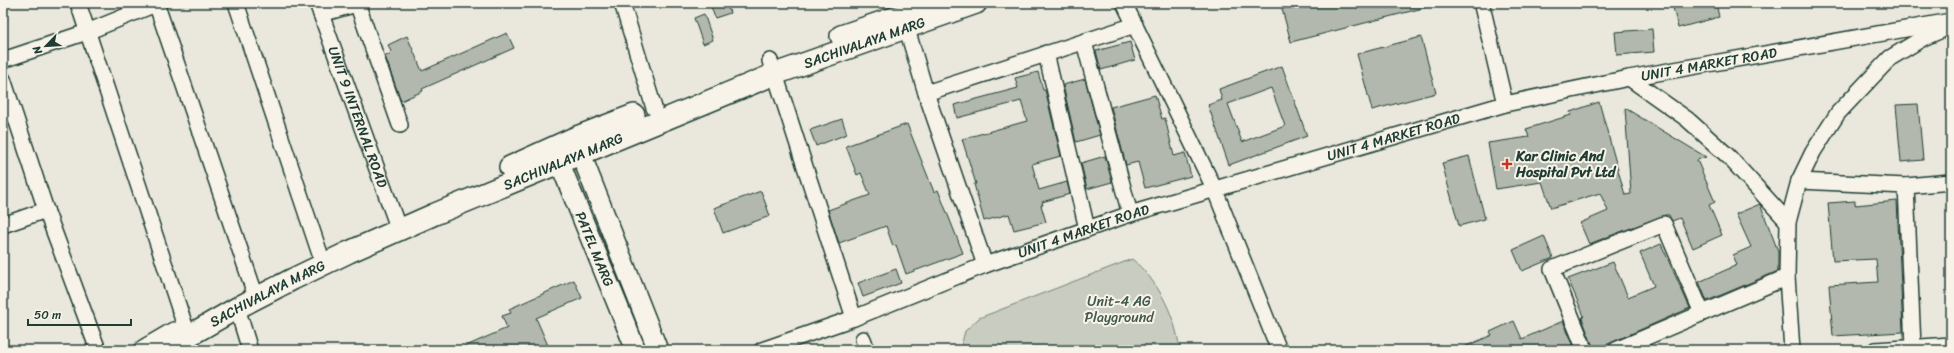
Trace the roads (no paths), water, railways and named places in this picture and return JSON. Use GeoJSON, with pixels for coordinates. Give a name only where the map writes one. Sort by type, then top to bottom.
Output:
{"type":"FeatureCollection","features":[{"type":"Feature","properties":{"kind":"main road","name":"SACHIVALAYA MARG"},"geometry":{"type":"LineString","coordinates":[[905,21],[937,3]]}},
{"type":"Feature","properties":{"kind":"main road","name":"SACHIVALAYA MARG"},"geometry":{"type":"LineString","coordinates":[[577,146],[654,108],[905,21],[976,3]]}},
{"type":"Feature","properties":{"kind":"main road","name":"SACHIVALAYA MARG"},"geometry":{"type":"LineString","coordinates":[[145,350],[253,288],[320,254],[396,224],[577,146],[772,68]]}},
{"type":"Feature","properties":{"kind":"main road","name":"SACHIVALAYA MARG"},"geometry":{"type":"LineString","coordinates":[[164,350],[237,308],[349,252],[396,224]]}},
{"type":"Feature","properties":{"kind":"street"},"geometry":{"type":"LineString","coordinates":[[78,3],[186,326]]}},
{"type":"Feature","properties":{"kind":"street"},"geometry":{"type":"LineString","coordinates":[[3,60],[87,32],[157,3],[253,288]]}},
{"type":"Feature","properties":{"kind":"street"},"geometry":{"type":"LineString","coordinates":[[236,3],[320,254]]}},
{"type":"Feature","properties":{"kind":"street"},"geometry":{"type":"LineString","coordinates":[[319,8],[358,3],[400,125]]}},
{"type":"Feature","properties":{"kind":"street"},"geometry":{"type":"LineString","coordinates":[[622,3],[654,108]]}},
{"type":"Feature","properties":{"kind":"street"},"geometry":{"type":"LineString","coordinates":[[1124,3],[1214,188],[1280,350]]}},
{"type":"Feature","properties":{"kind":"street"},"geometry":{"type":"LineString","coordinates":[[1482,6],[1505,104]]}},
{"type":"Feature","properties":{"kind":"street","name":"UNIT 9 INTERNAL ROAD"},"geometry":{"type":"LineString","coordinates":[[319,8],[396,224]]}},
{"type":"Feature","properties":{"kind":"street"},"geometry":{"type":"LineString","coordinates":[[905,21],[926,93],[985,265]]}},
{"type":"Feature","properties":{"kind":"street","name":"UNIT 4 MARKET ROAD"},"geometry":{"type":"LineString","coordinates":[[762,350],[854,318],[985,265],[1130,214],[1214,188],[1505,104],[1629,78],[1951,22]]}},
{"type":"Feature","properties":{"kind":"street"},"geometry":{"type":"LineString","coordinates":[[926,93],[1135,25]]}},
{"type":"Feature","properties":{"kind":"street"},"geometry":{"type":"LineString","coordinates":[[1792,350],[1787,277],[1788,222],[1799,181],[1813,152],[1838,113],[1890,58],[1923,38],[1951,26]]}},
{"type":"Feature","properties":{"kind":"street"},"geometry":{"type":"LineString","coordinates":[[1084,42],[1130,214]]}},
{"type":"Feature","properties":{"kind":"street"},"geometry":{"type":"LineString","coordinates":[[1046,53],[1087,229]]}},
{"type":"Feature","properties":{"kind":"street"},"geometry":{"type":"LineString","coordinates":[[772,68],[854,318]]}},
{"type":"Feature","properties":{"kind":"street"},"geometry":{"type":"LineString","coordinates":[[1629,78],[1687,120],[1728,156],[1788,222]]}},
{"type":"Feature","properties":{"kind":"street"},"geometry":{"type":"LineString","coordinates":[[3,79],[46,210],[98,350]]}},
{"type":"Feature","properties":{"kind":"street","name":"PATEL MARG"},"geometry":{"type":"LineString","coordinates":[[577,146],[658,350]]}},
{"type":"Feature","properties":{"kind":"street","name":"PATEL MARG"},"geometry":{"type":"LineString","coordinates":[[556,155],[636,350]]}},
{"type":"Feature","properties":{"kind":"street"},"geometry":{"type":"LineString","coordinates":[[1799,181],[1906,186],[1951,182]]}},
{"type":"Feature","properties":{"kind":"street"},"geometry":{"type":"LineString","coordinates":[[1906,186],[1913,347]]}},
{"type":"Feature","properties":{"kind":"street"},"geometry":{"type":"LineString","coordinates":[[3,225],[46,210]]}},
{"type":"Feature","properties":{"kind":"street"},"geometry":{"type":"LineString","coordinates":[[1585,350],[1552,269],[1664,224],[1702,313]]}},
{"type":"Feature","properties":{"kind":"street"},"geometry":{"type":"LineString","coordinates":[[1616,350],[1642,345],[1702,313],[1787,277]]}},
{"type":"Feature","properties":{"kind":"street"},"geometry":{"type":"LineString","coordinates":[[237,308],[250,350]]}},
{"type":"Feature","properties":{"kind":"street"},"geometry":{"type":"LineString","coordinates":[[1875,350],[1951,345]]}},
{"type":"Feature","properties":{"kind":"place","name":"Kar Clinic And Hospital Pvt Ltd"},"geometry":{"type":"Point","coordinates":[1507,164]}},
{"type":"Feature","properties":{"kind":"park label","name":"Unit-4 AG Playground"},"geometry":{"type":"Point","coordinates":[1119,310]}}]}
